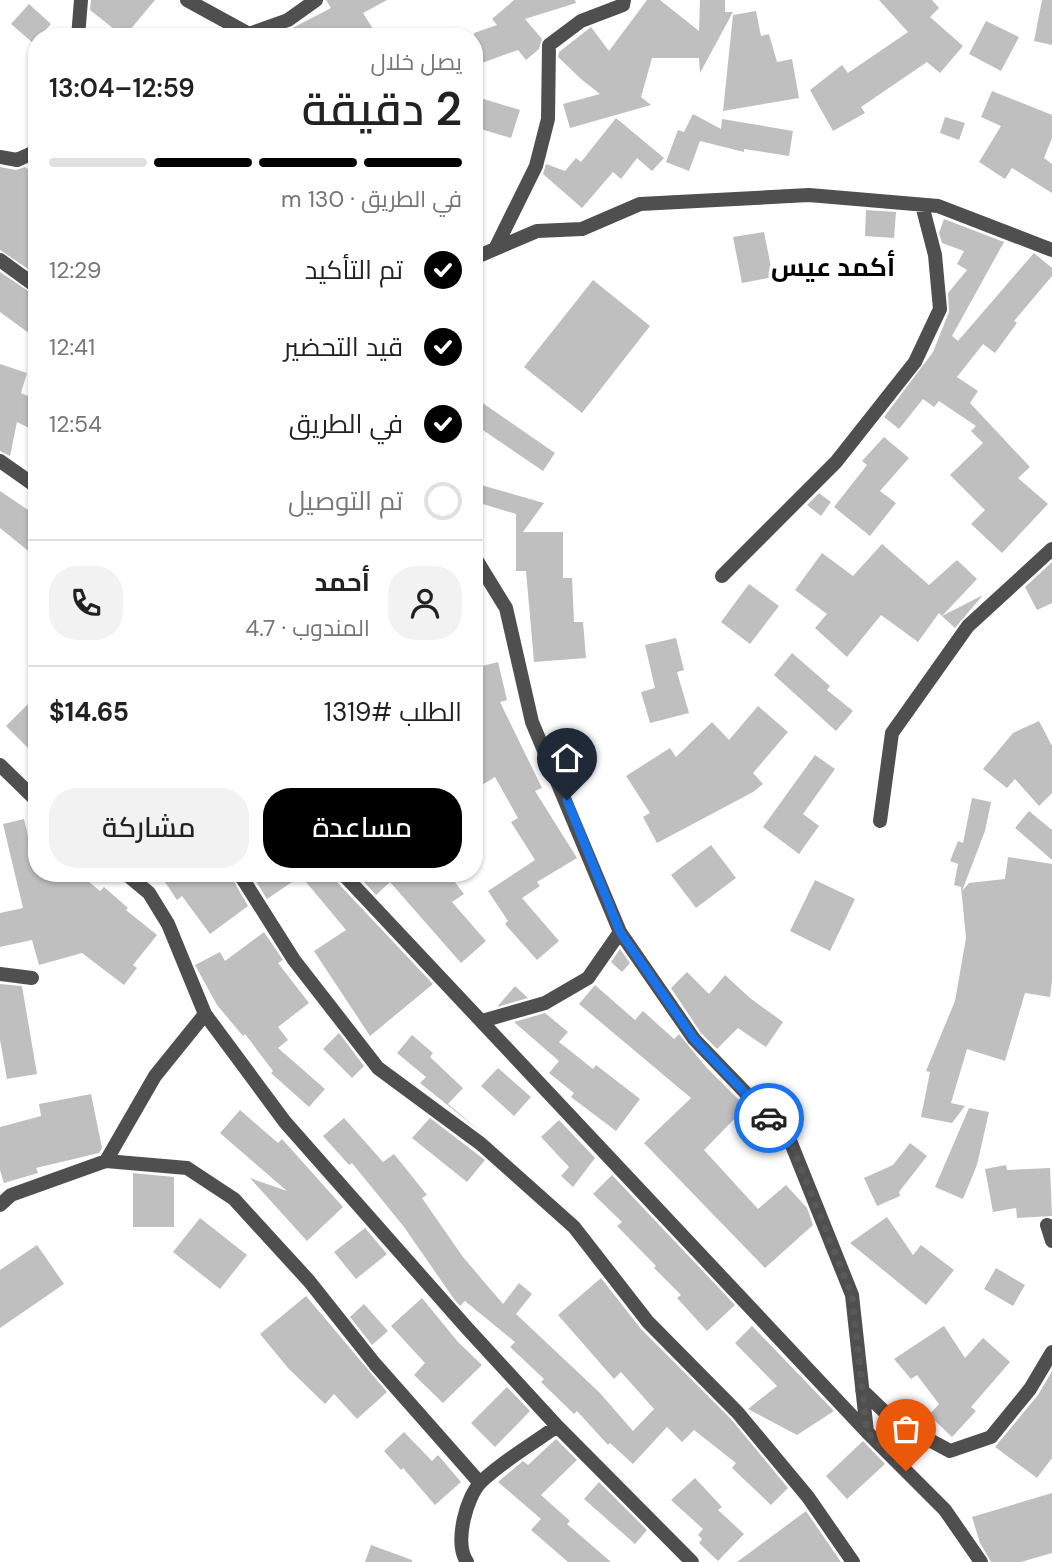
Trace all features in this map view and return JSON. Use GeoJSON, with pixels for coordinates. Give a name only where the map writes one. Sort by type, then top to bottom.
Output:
{"type":"FeatureCollection","features":[{"type":"Feature","properties":{"kind":"street"},"geometry":{"type":"LineString","coordinates":[[79,28],[81,0]]}},
{"type":"Feature","properties":{"kind":"street"},"geometry":{"type":"LineString","coordinates":[[187,0],[238,28]]}},
{"type":"Feature","properties":{"kind":"street"},"geometry":{"type":"LineString","coordinates":[[266,28],[288,20],[316,0]]}},
{"type":"Feature","properties":{"kind":"street"},"geometry":{"type":"LineString","coordinates":[[495,249],[536,166],[548,119],[549,45],[581,20],[623,5],[624,0]]}},
{"type":"Feature","properties":{"kind":"street"},"geometry":{"type":"LineString","coordinates":[[0,157],[17,160],[28,155]]}},
{"type":"Feature","properties":{"kind":"street"},"geometry":{"type":"LineString","coordinates":[[483,254],[537,231],[582,229],[640,204],[809,195],[938,206],[1052,250]]}},
{"type":"Feature","properties":{"kind":"street"},"geometry":{"type":"LineString","coordinates":[[722,576],[836,462],[915,362],[940,309],[935,255],[922,205]]}},
{"type":"Feature","properties":{"kind":"street"},"geometry":{"type":"LineString","coordinates":[[0,260],[28,280]]}},
{"type":"Feature","properties":{"kind":"street"},"geometry":{"type":"LineString","coordinates":[[0,461],[28,481]]}},
{"type":"Feature","properties":{"kind":"street"},"geometry":{"type":"LineString","coordinates":[[880,821],[892,733],[968,626],[1052,549]]}},
{"type":"Feature","properties":{"kind":"street"},"geometry":{"type":"LineString","coordinates":[[483,571],[506,608],[532,722],[620,932],[694,1039],[789,1138],[852,1295],[867,1432]]}},
{"type":"Feature","properties":{"kind":"street"},"geometry":{"type":"LineString","coordinates":[[2,771],[28,793]]}},
{"type":"Feature","properties":{"kind":"street"},"geometry":{"type":"LineString","coordinates":[[136,882],[149,893],[168,923],[205,1014],[285,1122],[558,1426],[692,1562]]}},
{"type":"Feature","properties":{"kind":"street"},"geometry":{"type":"LineString","coordinates":[[245,882],[294,960],[378,1068],[481,1144],[574,1227],[648,1322],[738,1413],[764,1444],[808,1497],[853,1562]]}},
{"type":"Feature","properties":{"kind":"street"},"geometry":{"type":"LineString","coordinates":[[351,882],[867,1432],[945,1510],[981,1562]]}},
{"type":"Feature","properties":{"kind":"street"},"geometry":{"type":"LineString","coordinates":[[482,1021],[545,1003],[588,978],[620,932]]}},
{"type":"Feature","properties":{"kind":"street"},"geometry":{"type":"LineString","coordinates":[[0,974],[32,978]]}},
{"type":"Feature","properties":{"kind":"street"},"geometry":{"type":"LineString","coordinates":[[106,1161],[155,1076],[205,1014]]}},
{"type":"Feature","properties":{"kind":"street"},"geometry":{"type":"LineString","coordinates":[[0,1205],[11,1195],[106,1161],[187,1168],[234,1199],[309,1281],[375,1364],[480,1483]]}},
{"type":"Feature","properties":{"kind":"street"},"geometry":{"type":"LineString","coordinates":[[1048,1226],[1052,1241]]}},
{"type":"Feature","properties":{"kind":"street"},"geometry":{"type":"LineString","coordinates":[[862,1390],[894,1421],[950,1451],[991,1437],[1030,1389],[1052,1352]]}},
{"type":"Feature","properties":{"kind":"street"},"geometry":{"type":"LineString","coordinates":[[467,1562],[460,1528],[480,1483],[558,1426]]}},
{"type":"Feature","properties":{"kind":"building"},"geometry":{"type":"Polygon","coordinates":[[[91,0],[155,0],[132,28],[113,28],[90,10],[91,0]]]}},
{"type":"Feature","properties":{"kind":"building"},"geometry":{"type":"Polygon","coordinates":[[[326,0],[387,0],[363,13],[372,28],[292,28],[331,8],[326,0]]]}},
{"type":"Feature","properties":{"kind":"building"},"geometry":{"type":"Polygon","coordinates":[[[514,0],[575,0],[576,3],[525,19],[542,39],[539,49],[526,60],[518,50],[483,63],[483,30],[497,25],[492,19],[514,0]]]}},
{"type":"Feature","properties":{"kind":"building"},"geometry":{"type":"Polygon","coordinates":[[[647,0],[660,0],[699,31],[700,0],[725,0],[725,12],[733,12],[700,73],[699,58],[652,58],[641,97],[651,105],[570,128],[563,104],[600,94],[558,57],[559,52],[591,27],[609,51],[647,0]]]}},
{"type":"Feature","properties":{"kind":"building"},"geometry":{"type":"Polygon","coordinates":[[[879,0],[932,0],[939,8],[930,17],[963,46],[940,73],[927,62],[861,107],[865,113],[833,131],[810,90],[842,65],[848,73],[908,32],[879,0]]]}},
{"type":"Feature","properties":{"kind":"building"},"geometry":{"type":"Polygon","coordinates":[[[1042,0],[1052,0],[1052,45],[1034,41],[1042,0]]]}},
{"type":"Feature","properties":{"kind":"building"},"geometry":{"type":"Polygon","coordinates":[[[29,4],[51,24],[47,28],[28,28],[28,39],[11,24],[29,4]]]}},
{"type":"Feature","properties":{"kind":"building"},"geometry":{"type":"Polygon","coordinates":[[[756,11],[761,36],[769,34],[777,62],[792,59],[799,98],[723,111],[733,15],[756,11]]]}},
{"type":"Feature","properties":{"kind":"building"},"geometry":{"type":"Polygon","coordinates":[[[986,21],[1019,37],[1001,71],[969,54],[986,21]]]}},
{"type":"Feature","properties":{"kind":"building"},"geometry":{"type":"Polygon","coordinates":[[[992,91],[1052,115],[1052,138],[1044,158],[1052,164],[1052,193],[1012,168],[1005,179],[979,162],[1001,126],[981,117],[992,91]]]}},
{"type":"Feature","properties":{"kind":"building"},"geometry":{"type":"Polygon","coordinates":[[[483,99],[520,110],[511,138],[483,130],[483,99]]]}},
{"type":"Feature","properties":{"kind":"building"},"geometry":{"type":"Polygon","coordinates":[[[693,114],[721,129],[722,119],[793,131],[789,156],[744,149],[744,152],[700,141],[689,171],[666,162],[678,130],[684,132],[693,114]]]}},
{"type":"Feature","properties":{"kind":"building"},"geometry":{"type":"Polygon","coordinates":[[[945,117],[965,123],[959,140],[940,133],[945,117]]]}},
{"type":"Feature","properties":{"kind":"building"},"geometry":{"type":"Polygon","coordinates":[[[616,118],[664,158],[652,171],[637,158],[621,179],[613,172],[582,208],[543,174],[546,164],[565,171],[576,158],[581,162],[616,118]]]}},
{"type":"Feature","properties":{"kind":"building"},"geometry":{"type":"Polygon","coordinates":[[[0,167],[16,170],[25,167],[28,170],[28,269],[0,250],[0,167]]]}},
{"type":"Feature","properties":{"kind":"building"},"geometry":{"type":"Polygon","coordinates":[[[866,210],[896,212],[894,238],[865,236],[866,210]]]}},
{"type":"Feature","properties":{"kind":"building"},"geometry":{"type":"Polygon","coordinates":[[[944,219],[1004,242],[952,336],[958,341],[1034,253],[1052,268],[1052,276],[1014,321],[1017,323],[995,353],[983,344],[957,377],[978,391],[970,403],[1030,467],[1018,478],[1048,504],[1002,553],[971,524],[985,510],[950,475],[983,443],[971,431],[976,426],[939,401],[934,407],[923,399],[899,429],[884,417],[933,352],[949,312],[948,293],[967,270],[957,264],[964,251],[942,243],[939,233],[944,219]]]}},
{"type":"Feature","properties":{"kind":"building"},"geometry":{"type":"Polygon","coordinates":[[[764,232],[773,277],[742,283],[733,237],[764,232]]]}},
{"type":"Feature","properties":{"kind":"building"},"geometry":{"type":"Polygon","coordinates":[[[0,272],[28,291],[28,332],[0,312],[0,272]]]}},
{"type":"Feature","properties":{"kind":"building"},"geometry":{"type":"Polygon","coordinates":[[[593,280],[650,326],[582,413],[524,367],[593,280]]]}},
{"type":"Feature","properties":{"kind":"building"},"geometry":{"type":"Polygon","coordinates":[[[0,364],[27,373],[21,393],[28,396],[28,428],[17,422],[10,456],[0,451],[0,364]]]}},
{"type":"Feature","properties":{"kind":"building"},"geometry":{"type":"Polygon","coordinates":[[[483,403],[555,453],[543,471],[483,430],[483,403]]]}},
{"type":"Feature","properties":{"kind":"building"},"geometry":{"type":"Polygon","coordinates":[[[884,437],[909,458],[880,491],[896,503],[870,536],[834,507],[867,465],[862,461],[884,437]]]}},
{"type":"Feature","properties":{"kind":"building"},"geometry":{"type":"Polygon","coordinates":[[[483,486],[544,503],[523,532],[563,532],[563,578],[572,578],[574,622],[583,622],[586,658],[534,662],[526,571],[516,571],[516,514],[483,504],[483,486]]]}},
{"type":"Feature","properties":{"kind":"building"},"geometry":{"type":"Polygon","coordinates":[[[0,491],[28,510],[28,551],[0,528],[0,491]]]}},
{"type":"Feature","properties":{"kind":"building"},"geometry":{"type":"Polygon","coordinates":[[[819,493],[831,502],[821,516],[807,505],[819,493]]]}},
{"type":"Feature","properties":{"kind":"building"},"geometry":{"type":"Polygon","coordinates":[[[882,544],[929,585],[957,560],[977,579],[942,616],[939,613],[918,642],[881,615],[847,657],[815,628],[827,614],[795,590],[822,553],[853,576],[882,544]]]}},
{"type":"Feature","properties":{"kind":"building"},"geometry":{"type":"Polygon","coordinates":[[[1052,562],[1052,603],[1037,610],[1025,587],[1052,562]]]}},
{"type":"Feature","properties":{"kind":"building"},"geometry":{"type":"Polygon","coordinates":[[[749,584],[779,606],[750,644],[721,622],[749,584]]]}},
{"type":"Feature","properties":{"kind":"building"},"geometry":{"type":"Polygon","coordinates":[[[983,595],[955,628],[942,616],[983,595]]]}},
{"type":"Feature","properties":{"kind":"building"},"geometry":{"type":"Polygon","coordinates":[[[676,638],[684,670],[677,672],[689,713],[650,723],[641,692],[655,688],[645,645],[676,638]]]}},
{"type":"Feature","properties":{"kind":"building"},"geometry":{"type":"Polygon","coordinates":[[[792,653],[830,686],[827,690],[853,711],[836,731],[774,675],[792,653]]]}},
{"type":"Feature","properties":{"kind":"building"},"geometry":{"type":"Polygon","coordinates":[[[498,662],[507,700],[500,702],[542,788],[535,791],[577,858],[537,882],[540,886],[522,898],[559,941],[537,960],[505,924],[508,921],[488,891],[535,860],[511,822],[518,818],[495,777],[483,784],[483,666],[498,662]]]}},
{"type":"Feature","properties":{"kind":"building"},"geometry":{"type":"Polygon","coordinates":[[[28,704],[28,748],[6,726],[28,704]]]}},
{"type":"Feature","properties":{"kind":"building"},"geometry":{"type":"Polygon","coordinates":[[[758,706],[788,732],[753,773],[763,784],[753,792],[657,843],[643,817],[650,813],[626,776],[670,748],[676,757],[712,722],[729,740],[758,706]]]}},
{"type":"Feature","properties":{"kind":"building"},"geometry":{"type":"Polygon","coordinates":[[[1039,721],[1052,746],[1052,793],[1039,806],[1015,779],[1007,788],[983,769],[1013,733],[1039,721]]]}},
{"type":"Feature","properties":{"kind":"building"},"geometry":{"type":"Polygon","coordinates":[[[815,755],[835,769],[803,814],[819,826],[799,854],[763,827],[815,755]]]}},
{"type":"Feature","properties":{"kind":"building"},"geometry":{"type":"Polygon","coordinates":[[[972,798],[991,802],[985,831],[962,891],[969,883],[1005,879],[1008,857],[1052,864],[1052,981],[1050,997],[1025,993],[1005,1061],[967,1049],[951,1103],[965,1106],[952,1123],[921,1117],[930,1072],[926,1071],[955,1001],[966,938],[961,887],[954,885],[958,864],[950,861],[958,841],[963,843],[972,798]]]}},
{"type":"Feature","properties":{"kind":"building"},"geometry":{"type":"Polygon","coordinates":[[[1029,811],[1052,830],[1052,860],[1015,828],[1029,811]]]}},
{"type":"Feature","properties":{"kind":"building"},"geometry":{"type":"Polygon","coordinates":[[[24,819],[28,836],[28,882],[89,882],[100,891],[104,887],[128,908],[126,910],[157,935],[133,965],[137,968],[124,985],[82,953],[39,965],[32,940],[0,947],[0,913],[23,908],[3,824],[24,819]]]}},
{"type":"Feature","properties":{"kind":"building"},"geometry":{"type":"Polygon","coordinates":[[[711,845],[736,878],[696,908],[671,875],[711,845]]]}},
{"type":"Feature","properties":{"kind":"building"},"geometry":{"type":"Polygon","coordinates":[[[815,880],[855,899],[830,951],[790,931],[815,880]]]}},
{"type":"Feature","properties":{"kind":"building"},"geometry":{"type":"Polygon","coordinates":[[[165,882],[234,882],[248,906],[210,934],[182,896],[177,900],[165,882]]]}},
{"type":"Feature","properties":{"kind":"building"},"geometry":{"type":"Polygon","coordinates":[[[257,882],[292,882],[267,899],[257,882]]]}},
{"type":"Feature","properties":{"kind":"building"},"geometry":{"type":"Polygon","coordinates":[[[306,882],[337,882],[433,984],[370,1036],[314,951],[346,930],[306,882]]]}},
{"type":"Feature","properties":{"kind":"building"},"geometry":{"type":"Polygon","coordinates":[[[364,882],[390,882],[376,895],[364,882]]]}},
{"type":"Feature","properties":{"kind":"building"},"geometry":{"type":"Polygon","coordinates":[[[390,882],[455,882],[464,894],[452,902],[486,941],[461,963],[390,882]]]}},
{"type":"Feature","properties":{"kind":"building"},"geometry":{"type":"Polygon","coordinates":[[[264,932],[283,960],[278,963],[309,1003],[278,1027],[288,1040],[278,1048],[325,1089],[309,1107],[271,1073],[273,1071],[245,1034],[243,1036],[217,1005],[195,965],[220,952],[225,961],[264,932]]]}},
{"type":"Feature","properties":{"kind":"building"},"geometry":{"type":"Polygon","coordinates":[[[620,949],[630,963],[622,972],[611,962],[620,949]]]}},
{"type":"Feature","properties":{"kind":"building"},"geometry":{"type":"Polygon","coordinates":[[[687,972],[709,994],[725,975],[750,998],[783,1022],[766,1047],[738,1028],[717,1049],[701,1033],[671,988],[687,972]]]}},
{"type":"Feature","properties":{"kind":"building"},"geometry":{"type":"Polygon","coordinates":[[[0,984],[22,986],[37,1074],[7,1079],[0,1040],[0,984]]]}},
{"type":"Feature","properties":{"kind":"building"},"geometry":{"type":"Polygon","coordinates":[[[595,985],[635,1020],[643,1011],[674,1039],[679,1034],[706,1067],[746,1107],[704,1150],[758,1209],[786,1185],[807,1208],[813,1225],[765,1268],[644,1143],[691,1098],[579,1004],[595,985]]]}},
{"type":"Feature","properties":{"kind":"building"},"geometry":{"type":"Polygon","coordinates":[[[515,986],[528,998],[497,1007],[515,986]]]}},
{"type":"Feature","properties":{"kind":"building"},"geometry":{"type":"Polygon","coordinates":[[[545,1013],[568,1032],[559,1042],[593,1069],[596,1065],[640,1099],[616,1131],[571,1097],[574,1093],[549,1073],[559,1061],[514,1022],[545,1013]]]}},
{"type":"Feature","properties":{"kind":"building"},"geometry":{"type":"Polygon","coordinates":[[[339,1033],[364,1066],[352,1078],[323,1049],[339,1033]]]}},
{"type":"Feature","properties":{"kind":"building"},"geometry":{"type":"Polygon","coordinates":[[[412,1035],[433,1053],[430,1057],[463,1088],[448,1104],[486,1136],[420,1083],[426,1077],[397,1053],[412,1035]]]}},
{"type":"Feature","properties":{"kind":"building"},"geometry":{"type":"Polygon","coordinates":[[[498,1068],[531,1097],[514,1116],[481,1086],[498,1068]]]}},
{"type":"Feature","properties":{"kind":"building"},"geometry":{"type":"Polygon","coordinates":[[[91,1094],[102,1148],[99,1153],[36,1168],[38,1173],[4,1183],[0,1170],[0,1127],[41,1116],[39,1104],[91,1094]]]}},
{"type":"Feature","properties":{"kind":"building"},"geometry":{"type":"Polygon","coordinates":[[[969,1108],[989,1112],[977,1165],[963,1199],[935,1187],[969,1108]]]}},
{"type":"Feature","properties":{"kind":"building"},"geometry":{"type":"Polygon","coordinates":[[[240,1110],[278,1143],[282,1139],[343,1207],[307,1241],[250,1178],[287,1191],[220,1133],[240,1110]]]}},
{"type":"Feature","properties":{"kind":"building"},"geometry":{"type":"Polygon","coordinates":[[[344,1118],[383,1162],[394,1154],[427,1195],[422,1198],[463,1257],[503,1304],[519,1283],[532,1294],[516,1314],[599,1392],[633,1431],[654,1409],[621,1372],[614,1379],[558,1315],[601,1278],[641,1329],[731,1419],[788,1488],[771,1505],[732,1468],[736,1463],[694,1430],[682,1442],[667,1427],[633,1464],[610,1443],[608,1445],[577,1411],[574,1414],[541,1382],[544,1379],[510,1347],[515,1342],[465,1301],[460,1306],[454,1299],[404,1227],[352,1163],[349,1165],[323,1136],[344,1118]]]}},
{"type":"Feature","properties":{"kind":"building"},"geometry":{"type":"Polygon","coordinates":[[[430,1118],[485,1160],[467,1182],[412,1138],[430,1118]]]}},
{"type":"Feature","properties":{"kind":"building"},"geometry":{"type":"Polygon","coordinates":[[[559,1120],[595,1158],[573,1187],[561,1176],[569,1167],[541,1137],[559,1120]]]}},
{"type":"Feature","properties":{"kind":"building"},"geometry":{"type":"Polygon","coordinates":[[[910,1143],[927,1156],[899,1192],[900,1196],[877,1206],[864,1178],[893,1165],[910,1143]]]}},
{"type":"Feature","properties":{"kind":"building"},"geometry":{"type":"Polygon","coordinates":[[[1006,1165],[1007,1170],[1050,1168],[1052,1216],[1017,1218],[1016,1208],[993,1212],[985,1169],[1006,1165]]]}},
{"type":"Feature","properties":{"kind":"building"},"geometry":{"type":"Polygon","coordinates":[[[133,1173],[174,1177],[174,1227],[133,1227],[133,1173]]]}},
{"type":"Feature","properties":{"kind":"building"},"geometry":{"type":"Polygon","coordinates":[[[612,1175],[735,1305],[707,1331],[677,1298],[681,1295],[617,1226],[622,1222],[593,1194],[612,1175]]]}},
{"type":"Feature","properties":{"kind":"building"},"geometry":{"type":"Polygon","coordinates":[[[887,1217],[913,1255],[921,1245],[954,1270],[926,1305],[850,1243],[887,1217]]]}},
{"type":"Feature","properties":{"kind":"building"},"geometry":{"type":"Polygon","coordinates":[[[200,1218],[247,1255],[220,1289],[173,1252],[200,1218]]]}},
{"type":"Feature","properties":{"kind":"building"},"geometry":{"type":"Polygon","coordinates":[[[365,1228],[387,1254],[356,1279],[334,1252],[365,1228]]]}},
{"type":"Feature","properties":{"kind":"building"},"geometry":{"type":"Polygon","coordinates":[[[37,1245],[64,1284],[0,1328],[0,1270],[37,1245]]]}},
{"type":"Feature","properties":{"kind":"building"},"geometry":{"type":"Polygon","coordinates":[[[996,1268],[1025,1285],[1013,1306],[984,1289],[996,1268]]]}},
{"type":"Feature","properties":{"kind":"building"},"geometry":{"type":"Polygon","coordinates":[[[306,1296],[387,1392],[357,1419],[334,1394],[325,1404],[288,1368],[260,1334],[306,1296]]]}},
{"type":"Feature","properties":{"kind":"building"},"geometry":{"type":"Polygon","coordinates":[[[422,1298],[458,1342],[482,1365],[443,1403],[414,1375],[425,1363],[391,1326],[422,1298]]]}},
{"type":"Feature","properties":{"kind":"building"},"geometry":{"type":"Polygon","coordinates":[[[364,1304],[388,1331],[372,1345],[350,1317],[364,1304]]]}},
{"type":"Feature","properties":{"kind":"building"},"geometry":{"type":"Polygon","coordinates":[[[752,1326],[834,1411],[797,1435],[748,1409],[777,1386],[735,1343],[752,1326]]]}},
{"type":"Feature","properties":{"kind":"building"},"geometry":{"type":"Polygon","coordinates":[[[944,1326],[965,1358],[983,1338],[1010,1362],[971,1407],[976,1411],[952,1437],[929,1415],[939,1404],[917,1375],[911,1379],[894,1359],[944,1326]]]}},
{"type":"Feature","properties":{"kind":"building"},"geometry":{"type":"Polygon","coordinates":[[[1052,1371],[1052,1458],[1037,1478],[995,1447],[1038,1395],[1052,1371]]]}},
{"type":"Feature","properties":{"kind":"building"},"geometry":{"type":"Polygon","coordinates":[[[507,1387],[530,1411],[495,1447],[471,1423],[507,1387]]]}},
{"type":"Feature","properties":{"kind":"building"},"geometry":{"type":"Polygon","coordinates":[[[404,1432],[432,1461],[438,1455],[461,1482],[435,1505],[403,1468],[401,1470],[384,1451],[404,1432]]]}},
{"type":"Feature","properties":{"kind":"building"},"geometry":{"type":"Polygon","coordinates":[[[556,1439],[577,1460],[541,1495],[570,1521],[567,1524],[611,1562],[568,1562],[531,1530],[541,1519],[498,1482],[523,1461],[528,1465],[556,1439]]]}},
{"type":"Feature","properties":{"kind":"building"},"geometry":{"type":"Polygon","coordinates":[[[863,1441],[885,1464],[847,1499],[826,1476],[863,1441]]]}},
{"type":"Feature","properties":{"kind":"building"},"geometry":{"type":"Polygon","coordinates":[[[695,1478],[722,1507],[718,1510],[744,1534],[718,1561],[699,1543],[702,1539],[698,1535],[703,1529],[671,1500],[695,1478]]]}},
{"type":"Feature","properties":{"kind":"building"},"geometry":{"type":"Polygon","coordinates":[[[599,1482],[647,1530],[635,1544],[584,1499],[599,1482]]]}},
{"type":"Feature","properties":{"kind":"building"},"geometry":{"type":"Polygon","coordinates":[[[1052,1493],[1052,1553],[1021,1562],[991,1562],[980,1543],[972,1517],[1052,1493]]]}},
{"type":"Feature","properties":{"kind":"building"},"geometry":{"type":"Polygon","coordinates":[[[806,1511],[841,1562],[737,1562],[806,1511]]]}},
{"type":"Feature","properties":{"kind":"building"},"geometry":{"type":"Polygon","coordinates":[[[371,1545],[412,1560],[412,1562],[365,1562],[371,1545]]]}},
{"type":"Feature","properties":{"kind":"way so far"},"geometry":{"type":"LineString","coordinates":[[769,1118],[789,1138],[852,1295],[867,1432],[906,1471]]}},
{"type":"Feature","properties":{"kind":"district","name":"أكمد عيس"},"geometry":{"type":"Point","coordinates":[833,267]}},
{"type":"Feature","properties":{"kind":"route"},"geometry":{"type":"LineString","coordinates":[[567,800],[620,932],[694,1039],[769,1118]]}}]}
